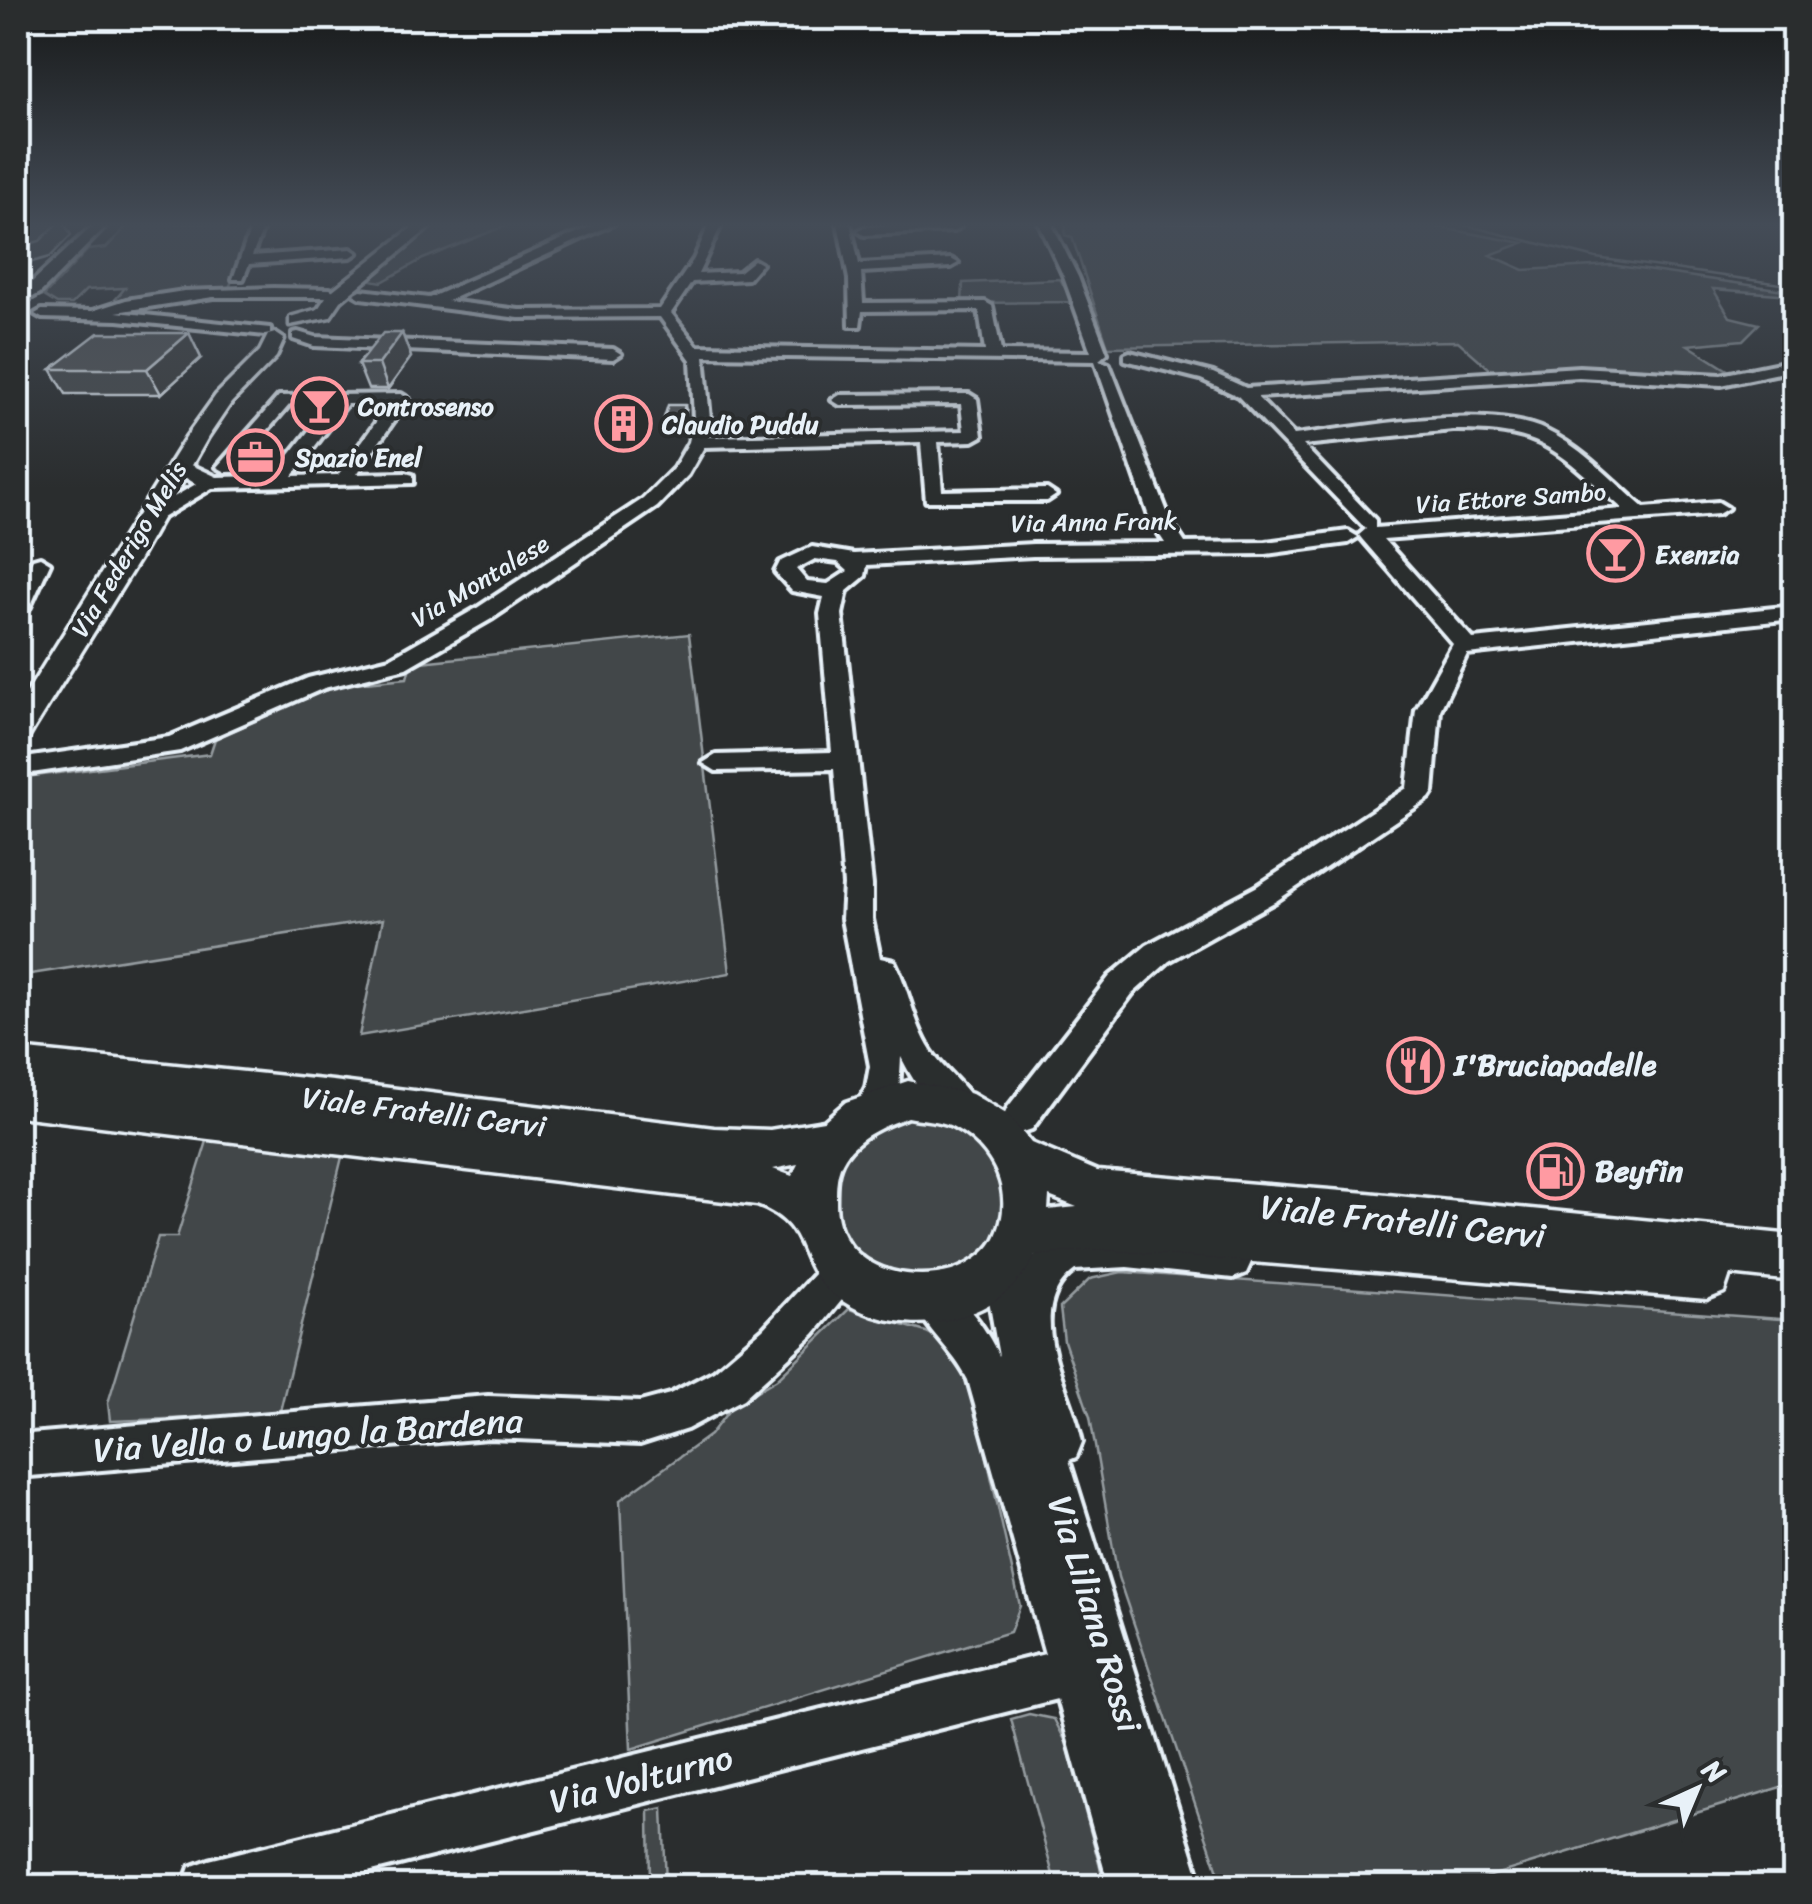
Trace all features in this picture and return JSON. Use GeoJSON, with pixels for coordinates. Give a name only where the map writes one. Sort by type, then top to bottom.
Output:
{"type":"FeatureCollection","features":[{"type":"Feature","properties":{"kind":"main road","name":"Via Federigo Melis"},"geometry":{"type":"LineString","coordinates":[[18,730],[223,400],[269,353],[323,312]]}},
{"type":"Feature","properties":{"kind":"main road","name":"Viale Fratelli Cervi"},"geometry":{"type":"LineString","coordinates":[[18,1066],[333,1100],[714,1148],[770,1150],[830,1140],[843,1126],[874,1107],[926,1098],[960,1106],[1019,1138],[1072,1185],[1097,1192],[1367,1214],[1794,1258]]}},
{"type":"Feature","properties":{"kind":"main road","name":"Viale Fratelli Cervi"},"geometry":{"type":"LineString","coordinates":[[18,1098],[757,1184],[788,1196],[810,1212]]}},
{"type":"Feature","properties":{"kind":"main road"},"geometry":{"type":"LineString","coordinates":[[1012,1250],[1027,1196],[1019,1138]]}},
{"type":"Feature","properties":{"kind":"main road"},"geometry":{"type":"LineString","coordinates":[[830,1140],[813,1174],[810,1212],[827,1254],[842,1272]]}},
{"type":"Feature","properties":{"kind":"main road","name":"Viale Fratelli Cervi"},"geometry":{"type":"LineString","coordinates":[[842,1272],[884,1295],[932,1300],[971,1289],[1012,1250],[1094,1227],[1794,1282]]}},
{"type":"Feature","properties":{"kind":"street"},"geometry":{"type":"LineString","coordinates":[[91,312],[293,333],[612,354]]}},
{"type":"Feature","properties":{"kind":"street"},"geometry":{"type":"LineString","coordinates":[[98,312],[118,316]]}},
{"type":"Feature","properties":{"kind":"street"},"geometry":{"type":"LineString","coordinates":[[153,312],[155,319]]}},
{"type":"Feature","properties":{"kind":"street"},"geometry":{"type":"LineString","coordinates":[[499,312],[664,314],[694,351],[701,370],[698,442],[973,436],[969,399],[840,400]]}},
{"type":"Feature","properties":{"kind":"street"},"geometry":{"type":"LineString","coordinates":[[856,312],[856,352]]}},
{"type":"Feature","properties":{"kind":"street"},"geometry":{"type":"LineString","coordinates":[[986,312],[994,357]]}},
{"type":"Feature","properties":{"kind":"street"},"geometry":{"type":"LineString","coordinates":[[1083,312],[1161,522],[1178,548]]}},
{"type":"Feature","properties":{"kind":"street"},"geometry":{"type":"LineString","coordinates":[[694,351],[1100,358],[1169,366],[1207,376],[1244,393],[1343,496],[1369,534],[1467,646]]}},
{"type":"Feature","properties":{"kind":"street"},"geometry":{"type":"LineString","coordinates":[[1100,358],[1128,362]]}},
{"type":"Feature","properties":{"kind":"street"},"geometry":{"type":"LineString","coordinates":[[1244,393],[1579,372],[1721,380],[1794,365]]}},
{"type":"Feature","properties":{"kind":"street"},"geometry":{"type":"LineString","coordinates":[[344,480],[401,399],[285,399],[226,467],[344,480],[406,479]]}},
{"type":"Feature","properties":{"kind":"street"},"geometry":{"type":"LineString","coordinates":[[173,477],[208,484],[284,474],[342,399]]}},
{"type":"Feature","properties":{"kind":"street","name":"Via Ettore Sambo"},"geometry":{"type":"LineString","coordinates":[[1290,442],[1482,424],[1518,426],[1542,435],[1639,513]]}},
{"type":"Feature","properties":{"kind":"street"},"geometry":{"type":"LineString","coordinates":[[929,438],[933,497],[1047,495]]}},
{"type":"Feature","properties":{"kind":"street","name":"Via Montalese"},"geometry":{"type":"LineString","coordinates":[[18,766],[171,744],[200,736],[316,683],[398,662],[500,604],[650,503],[678,478],[698,442]]}},
{"type":"Feature","properties":{"kind":"street"},"geometry":{"type":"LineString","coordinates":[[150,517],[208,484]]}},
{"type":"Feature","properties":{"kind":"street"},"geometry":{"type":"LineString","coordinates":[[1332,522],[1344,507],[1343,496]]}},
{"type":"Feature","properties":{"kind":"street","name":"Via Ettore Sambo"},"geometry":{"type":"LineString","coordinates":[[1369,534],[1718,508]]}},
{"type":"Feature","properties":{"kind":"street"},"geometry":{"type":"LineString","coordinates":[[1332,522],[1349,517],[1369,534]]}},
{"type":"Feature","properties":{"kind":"street","name":"Via Anna Frank"},"geometry":{"type":"LineString","coordinates":[[1300,542],[1332,522]]}},
{"type":"Feature","properties":{"kind":"street","name":"Via Anna Frank"},"geometry":{"type":"LineString","coordinates":[[855,566],[889,559],[1019,550],[1266,548],[1369,534]]}},
{"type":"Feature","properties":{"kind":"street"},"geometry":{"type":"LineString","coordinates":[[823,552],[855,566],[854,579],[837,588],[813,590],[787,578],[785,572],[793,560],[823,552]]}},
{"type":"Feature","properties":{"kind":"street"},"geometry":{"type":"LineString","coordinates":[[18,609],[40,564]]}},
{"type":"Feature","properties":{"kind":"street"},"geometry":{"type":"LineString","coordinates":[[837,588],[830,614],[858,885],[858,918],[886,1066],[882,1091],[874,1107]]}},
{"type":"Feature","properties":{"kind":"street"},"geometry":{"type":"LineString","coordinates":[[813,590],[830,614]]}},
{"type":"Feature","properties":{"kind":"street"},"geometry":{"type":"LineString","coordinates":[[1019,1138],[1121,985],[1158,953],[1266,894],[1420,792],[1428,710],[1458,650],[1794,612]]}},
{"type":"Feature","properties":{"kind":"street"},"geometry":{"type":"LineString","coordinates":[[716,764],[845,760]]}},
{"type":"Feature","properties":{"kind":"street"},"geometry":{"type":"LineString","coordinates":[[858,885],[912,1054],[936,1086],[960,1106]]}},
{"type":"Feature","properties":{"kind":"street"},"geometry":{"type":"LineString","coordinates":[[1068,1525],[1061,1438],[1030,1326],[1030,1303],[1037,1284],[1051,1265],[1068,1254],[1086,1250],[1233,1260],[1286,1245]]}},
{"type":"Feature","properties":{"kind":"street"},"geometry":{"type":"LineString","coordinates":[[932,1300],[967,1335],[998,1350],[1012,1250]]}},
{"type":"Feature","properties":{"kind":"street","name":"Via Vella o Lungo la Bardena"},"geometry":{"type":"LineString","coordinates":[[18,1456],[488,1417],[640,1423],[664,1419],[718,1392],[762,1361],[842,1272]]}},
{"type":"Feature","properties":{"kind":"street","name":"Via Liliana Rossi"},"geometry":{"type":"LineString","coordinates":[[998,1350],[1068,1525],[1176,1886]]}},
{"type":"Feature","properties":{"kind":"street","name":"Via Liliana Rossi"},"geometry":{"type":"LineString","coordinates":[[998,1350],[1073,1671],[1135,1886]]}},
{"type":"Feature","properties":{"kind":"street","name":"Via Volturno"},"geometry":{"type":"LineString","coordinates":[[210,1886],[1073,1671]]}},
{"type":"Feature","properties":{"kind":"shaded area"},"geometry":{"type":"Polygon","coordinates":[[[1096,312],[1727,312],[1730,317],[1759,324],[1743,340],[1688,345],[1729,371],[1703,374],[1589,366],[1491,370],[1458,341],[1108,347],[1096,312]]]}},
{"type":"Feature","properties":{"kind":"shaded area"},"geometry":{"type":"Polygon","coordinates":[[[689,634],[730,973],[359,1036],[383,919],[18,976],[18,778],[210,754],[215,739],[334,685],[407,678],[411,663],[689,634]]]}},
{"type":"Feature","properties":{"kind":"shaded area"},"geometry":{"type":"Polygon","coordinates":[[[918,1115],[939,1117],[993,1148],[1010,1200],[1002,1228],[982,1257],[954,1273],[922,1277],[890,1271],[861,1255],[841,1232],[832,1202],[839,1167],[853,1146],[872,1130],[918,1115]]]}},
{"type":"Feature","properties":{"kind":"shaded area"},"geometry":{"type":"Polygon","coordinates":[[[208,1138],[342,1157],[279,1415],[110,1421],[108,1403],[158,1237],[177,1237],[208,1138]]]}},
{"type":"Feature","properties":{"kind":"shaded area"},"geometry":{"type":"Polygon","coordinates":[[[1122,1272],[1794,1320],[1794,1783],[1458,1886],[1223,1886],[1118,1577],[1090,1417],[1064,1341],[1060,1308],[1090,1279],[1122,1272]]]}},
{"type":"Feature","properties":{"kind":"shaded area"},"geometry":{"type":"Polygon","coordinates":[[[849,1309],[926,1332],[942,1340],[960,1362],[977,1413],[1020,1606],[1010,1632],[631,1749],[620,1500],[710,1435],[733,1405],[777,1379],[849,1309]]]}},
{"type":"Feature","properties":{"kind":"shaded area"},"geometry":{"type":"Polygon","coordinates":[[[1029,1714],[1054,1719],[1067,1744],[1105,1886],[1056,1886],[1011,1719],[1029,1714]]]}},
{"type":"Feature","properties":{"kind":"shaded area"},"geometry":{"type":"Polygon","coordinates":[[[663,1808],[666,1886],[650,1886],[649,1811],[663,1808]]]}},
{"type":"Feature","properties":{"kind":"building"},"geometry":{"type":"Polygon","coordinates":[[[98,333],[189,333],[147,369],[51,369],[98,333]]]}},
{"type":"Feature","properties":{"kind":"building"},"geometry":{"type":"Polygon","coordinates":[[[383,333],[402,333],[379,364],[358,364],[383,333]]]}},
{"type":"Feature","properties":{"kind":"building"},"geometry":{"type":"Polygon","coordinates":[[[668,405],[685,405],[680,421],[663,421],[668,405]]]}},
{"type":"Feature","properties":{"kind":"place","name":"Controsenso"},"geometry":{"type":"Point","coordinates":[319,406]}},
{"type":"Feature","properties":{"kind":"place","name":"Claudio Puddu"},"geometry":{"type":"Point","coordinates":[623,424]}},
{"type":"Feature","properties":{"kind":"place","name":"Spazio Enel"},"geometry":{"type":"Point","coordinates":[256,457]}},
{"type":"Feature","properties":{"kind":"place","name":"Exenzia"},"geometry":{"type":"Point","coordinates":[1616,554]}},
{"type":"Feature","properties":{"kind":"place","name":"I'Bruciapadelle"},"geometry":{"type":"Point","coordinates":[1415,1065]}},
{"type":"Feature","properties":{"kind":"place","name":"Beyfin"},"geometry":{"type":"Point","coordinates":[1556,1171]}}]}
